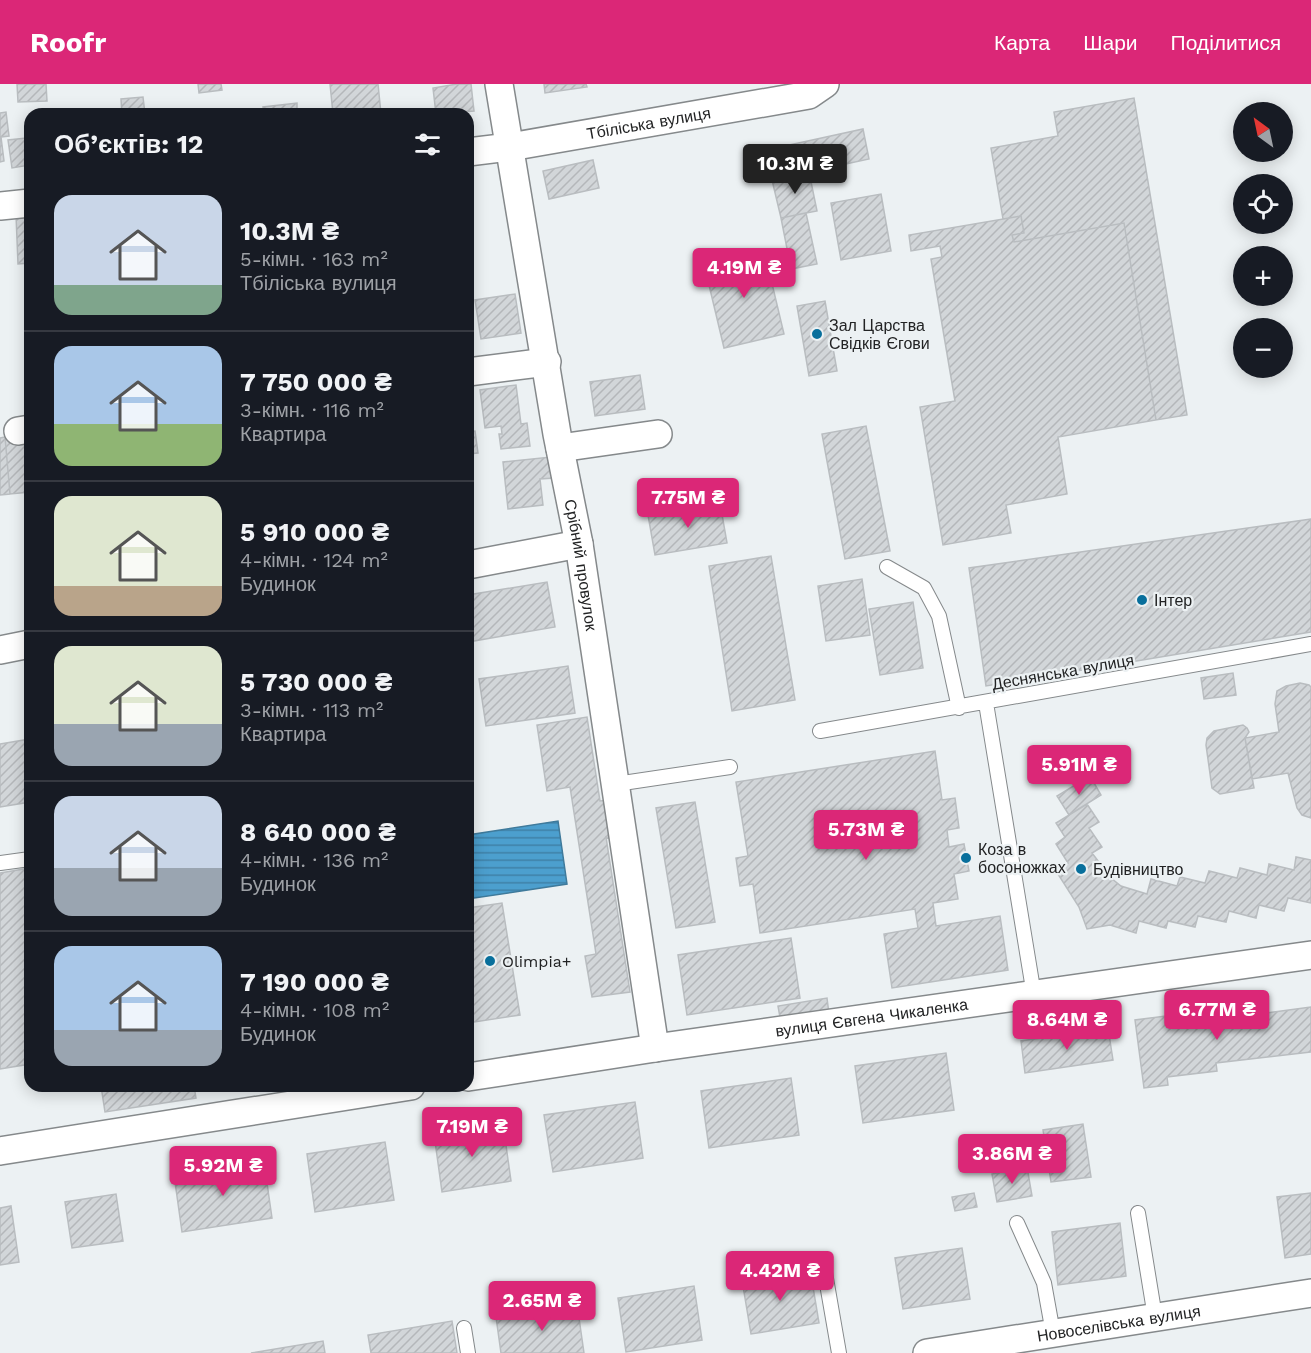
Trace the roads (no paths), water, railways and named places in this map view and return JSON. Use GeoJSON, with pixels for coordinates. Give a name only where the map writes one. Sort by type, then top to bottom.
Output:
{"type":"FeatureCollection","features":[{"type":"Feature","properties":{"kind":"street","name":"Срібний провулок"},"geometry":{"type":"LineString","coordinates":[[499,84],[560,448],[579,544],[655,1048]]}},
{"type":"Feature","properties":{"kind":"street","name":"Тбіліська вулиця"},"geometry":{"type":"LineString","coordinates":[[474,151],[808,95],[825,84]]}},
{"type":"Feature","properties":{"kind":"street"},"geometry":{"type":"LineString","coordinates":[[0,206],[24,204]]}},
{"type":"Feature","properties":{"kind":"street"},"geometry":{"type":"LineString","coordinates":[[474,371],[547,362]]}},
{"type":"Feature","properties":{"kind":"street"},"geometry":{"type":"LineString","coordinates":[[560,448],[658,434]]}},
{"type":"Feature","properties":{"kind":"street"},"geometry":{"type":"LineString","coordinates":[[474,564],[579,544]]}},
{"type":"Feature","properties":{"kind":"street"},"geometry":{"type":"LineString","coordinates":[[0,650],[24,645]]}},
{"type":"Feature","properties":{"kind":"street","name":"вулиця Євгена Чикаленка"},"geometry":{"type":"LineString","coordinates":[[474,1076],[655,1048],[1311,955]]}},
{"type":"Feature","properties":{"kind":"street"},"geometry":{"type":"LineString","coordinates":[[0,1151],[373,1092]]}},
{"type":"Feature","properties":{"kind":"street","name":"Новоселівська вулиця"},"geometry":{"type":"LineString","coordinates":[[927,1353],[994,1348],[1053,1333],[1311,1293]]}},
{"type":"Feature","properties":{"kind":"lane"},"geometry":{"type":"LineString","coordinates":[[887,567],[924,588],[939,616],[960,708]]}},
{"type":"Feature","properties":{"kind":"lane","name":"Деснянська вулиця"},"geometry":{"type":"LineString","coordinates":[[820,731],[1311,644]]}},
{"type":"Feature","properties":{"kind":"lane"},"geometry":{"type":"LineString","coordinates":[[986,703],[1034,995]]}},
{"type":"Feature","properties":{"kind":"lane"},"geometry":{"type":"LineString","coordinates":[[616,784],[730,767]]}},
{"type":"Feature","properties":{"kind":"lane"},"geometry":{"type":"LineString","coordinates":[[0,863],[24,860]]}},
{"type":"Feature","properties":{"kind":"lane"},"geometry":{"type":"LineString","coordinates":[[1138,1213],[1155,1317]]}},
{"type":"Feature","properties":{"kind":"lane"},"geometry":{"type":"LineString","coordinates":[[1017,1223],[1044,1282],[1053,1333]]}},
{"type":"Feature","properties":{"kind":"lane"},"geometry":{"type":"LineString","coordinates":[[755,1273],[823,1261],[839,1353]]}},
{"type":"Feature","properties":{"kind":"lane"},"geometry":{"type":"LineString","coordinates":[[464,1328],[468,1353]]}},
{"type":"Feature","properties":{"kind":"water"},"geometry":{"type":"Polygon","coordinates":[[[558,821],[567,884],[474,898],[474,834],[558,821]]]}},
{"type":"Feature","properties":{"kind":"place","name":"Зал Царства Свідків Єгови"},"geometry":{"type":"Point","coordinates":[817,334]}},
{"type":"Feature","properties":{"kind":"place","name":"Інтер"},"geometry":{"type":"Point","coordinates":[1142,600]}},
{"type":"Feature","properties":{"kind":"place","name":"Коза в босоножках"},"geometry":{"type":"Point","coordinates":[966,858]}},
{"type":"Feature","properties":{"kind":"place","name":"Будівництво"},"geometry":{"type":"Point","coordinates":[1081,869]}},
{"type":"Feature","properties":{"kind":"place","name":"Olimpia+"},"geometry":{"type":"Point","coordinates":[490,961]}}]}
